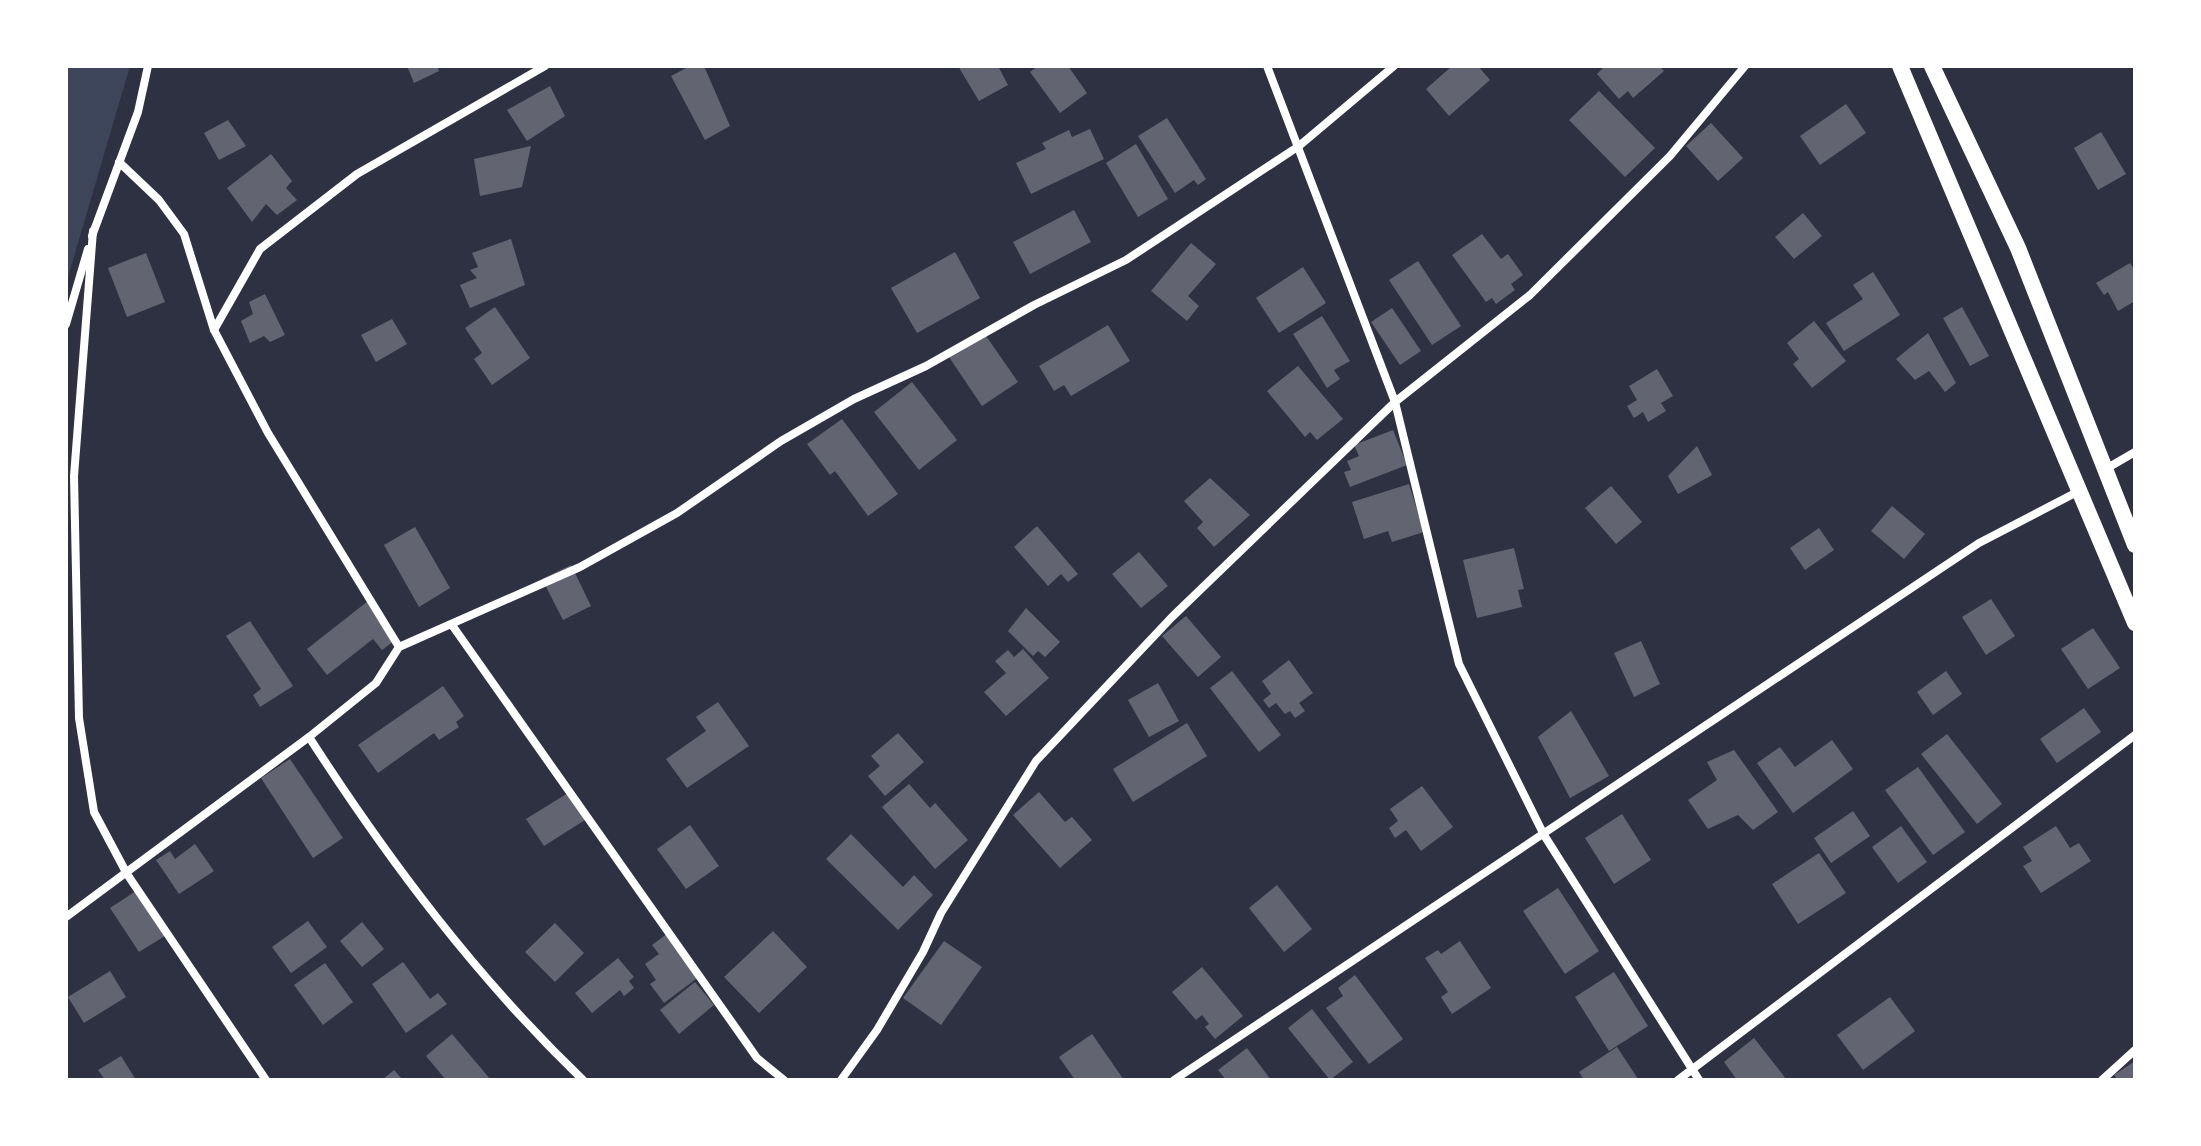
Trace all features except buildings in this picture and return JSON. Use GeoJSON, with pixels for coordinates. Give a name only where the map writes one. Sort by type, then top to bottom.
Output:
{"type":"FeatureCollection","features":[{"type":"Feature","properties":{"kind":"highway"},"geometry":{"type":"LineString","coordinates":[[1900,66],[2135,623]]}},
{"type":"Feature","properties":{"kind":"highway"},"geometry":{"type":"LineString","coordinates":[[1932,66],[2018,248],[2135,545]]}},
{"type":"Feature","properties":{"kind":"street"},"geometry":{"type":"LineString","coordinates":[[66,324],[93,231],[138,112],[148,66]]}},
{"type":"Feature","properties":{"kind":"street"},"geometry":{"type":"LineString","coordinates":[[214,330],[260,249],[357,174],[545,66]]}},
{"type":"Feature","properties":{"kind":"street"},"geometry":{"type":"LineString","coordinates":[[1267,66],[1395,402],[1459,664],[1544,835],[1699,1080]]}},
{"type":"Feature","properties":{"kind":"street"},"geometry":{"type":"LineString","coordinates":[[66,917],[309,737],[376,683],[399,647],[580,567],[677,513],[781,441],[842,406],[1126,260],[1299,146],[1394,66]]}},
{"type":"Feature","properties":{"kind":"street"},"geometry":{"type":"LineString","coordinates":[[841,1080],[877,1030],[923,952],[941,913],[1036,761],[1172,617],[1395,402],[1530,295],[1670,156],[1745,66]]}},
{"type":"Feature","properties":{"kind":"street"},"geometry":{"type":"LineString","coordinates":[[119,162],[159,200],[184,234],[214,330],[268,433],[399,647]]}},
{"type":"Feature","properties":{"kind":"street"},"geometry":{"type":"LineString","coordinates":[[93,231],[74,476],[79,718],[94,812],[127,874],[266,1080]]}},
{"type":"Feature","properties":{"kind":"street"},"geometry":{"type":"LineString","coordinates":[[2104,470],[2135,452]]}},
{"type":"Feature","properties":{"kind":"street"},"geometry":{"type":"LineString","coordinates":[[1174,1080],[1979,543],[2081,489]]}},
{"type":"Feature","properties":{"kind":"street"},"geometry":{"type":"LineString","coordinates":[[452,625],[757,1058],[784,1080]]}},
{"type":"Feature","properties":{"kind":"street"},"geometry":{"type":"LineString","coordinates":[[1678,1080],[2135,735]]}},
{"type":"Feature","properties":{"kind":"street"},"geometry":{"type":"LineString","coordinates":[[309,737],[356,810],[457,946],[583,1080]]}},
{"type":"Feature","properties":{"kind":"street"},"geometry":{"type":"LineString","coordinates":[[2102,1080],[2135,1050]]}},
{"type":"Feature","properties":{"kind":"shaded area"},"geometry":{"type":"Polygon","coordinates":[[[66,66],[130,66],[66,284],[66,66]]]}}]}
